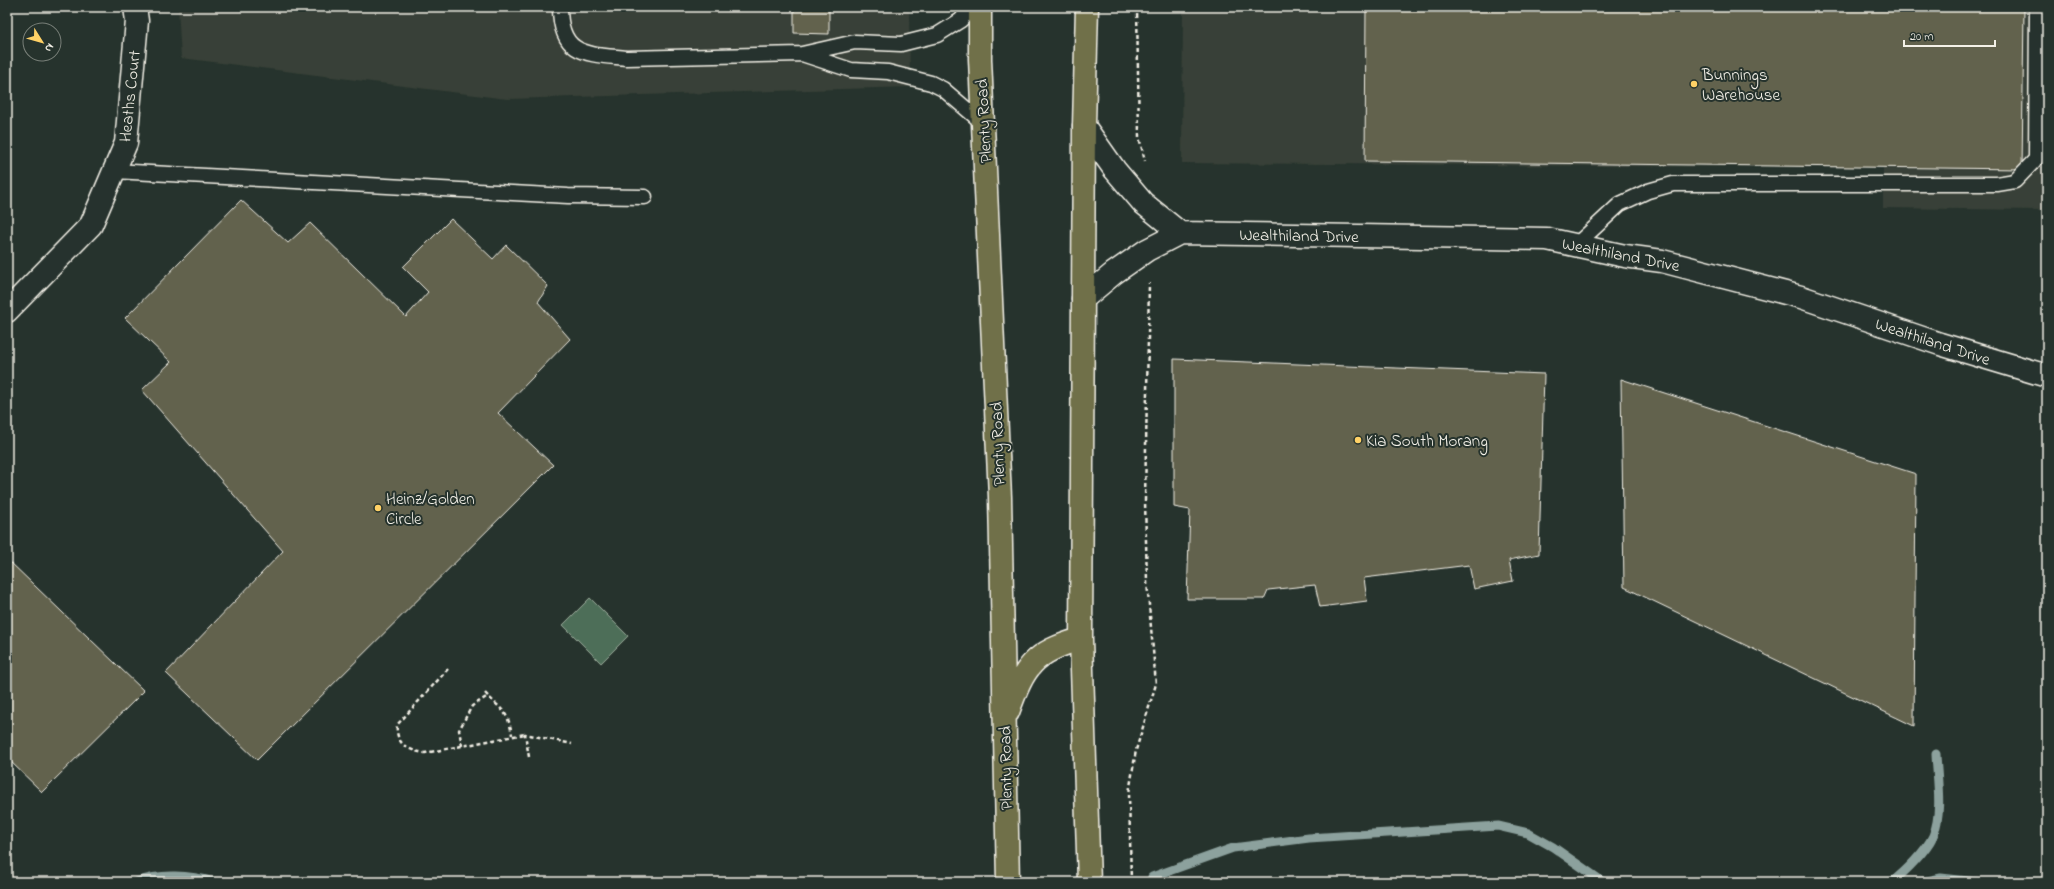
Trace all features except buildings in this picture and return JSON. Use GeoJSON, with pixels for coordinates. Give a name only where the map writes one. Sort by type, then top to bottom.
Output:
{"type":"FeatureCollection","features":[{"type":"Feature","properties":{"kind":"highway","name":"Plenty Road"},"geometry":{"type":"LineString","coordinates":[[980,7],[980,59],[1000,498],[1008,882]]}},
{"type":"Feature","properties":{"kind":"highway"},"geometry":{"type":"LineString","coordinates":[[1087,7],[1084,126],[1081,639],[1090,882]]}},
{"type":"Feature","properties":{"kind":"highway"},"geometry":{"type":"LineString","coordinates":[[1004,725],[1020,682],[1031,665],[1050,649],[1081,639]]}},
{"type":"Feature","properties":{"kind":"street","name":"Heaths Court"},"geometry":{"type":"LineString","coordinates":[[7,312],[92,225],[126,143],[137,21],[136,7]]}},
{"type":"Feature","properties":{"kind":"street"},"geometry":{"type":"LineString","coordinates":[[1084,126],[1115,170],[1143,203],[1180,233]]}},
{"type":"Feature","properties":{"kind":"street","name":"Wealthiland Drive"},"geometry":{"type":"LineString","coordinates":[[1083,299],[1114,273],[1147,250],[1180,233],[1547,239],[1625,256],[1662,261],[1801,297],[1940,344],[2047,376]]}},
{"type":"Feature","properties":{"kind":"lane"},"geometry":{"type":"LineString","coordinates":[[560,7],[560,21],[567,41],[575,49],[599,55],[626,58],[802,54],[855,42],[901,44],[937,35],[961,20],[970,7]]}},
{"type":"Feature","properties":{"kind":"lane"},"geometry":{"type":"LineString","coordinates":[[1576,245],[1620,204],[1648,191],[1672,184],[1997,184],[2015,181],[2036,159],[2037,7]]}},
{"type":"Feature","properties":{"kind":"lane"},"geometry":{"type":"LineString","coordinates":[[802,54],[851,70],[888,72],[931,83],[943,89],[984,124]]}},
{"type":"Feature","properties":{"kind":"lane"},"geometry":{"type":"LineString","coordinates":[[114,171],[568,196],[645,197]]}},
{"type":"Feature","properties":{"kind":"path"},"geometry":{"type":"LineString","coordinates":[[1137,7],[1139,137],[1147,166]]}},
{"type":"Feature","properties":{"kind":"path"},"geometry":{"type":"LineString","coordinates":[[1131,882],[1129,793],[1136,750],[1156,684],[1147,582],[1144,500],[1149,280]]}},
{"type":"Feature","properties":{"kind":"path"},"geometry":{"type":"LineString","coordinates":[[448,669],[397,725],[397,738],[412,751],[425,753],[512,735],[525,734],[572,744]]}},
{"type":"Feature","properties":{"kind":"path"},"geometry":{"type":"LineString","coordinates":[[485,693],[506,713],[512,735]]}},
{"type":"Feature","properties":{"kind":"path"},"geometry":{"type":"LineString","coordinates":[[462,746],[459,730],[472,706],[488,696]]}},
{"type":"Feature","properties":{"kind":"path"},"geometry":{"type":"LineString","coordinates":[[525,734],[530,757]]}},
{"type":"Feature","properties":{"kind":"shaded area"},"geometry":{"type":"Polygon","coordinates":[[[178,7],[909,7],[910,87],[507,99],[181,58],[178,7]]]}},
{"type":"Feature","properties":{"kind":"shaded area","name":"Bunnings Warehouse"},"geometry":{"type":"Polygon","coordinates":[[[1183,7],[2047,7],[2047,210],[1883,208],[1883,168],[1182,163],[1183,7]]]}},
{"type":"Feature","properties":{"kind":"green space"},"geometry":{"type":"Polygon","coordinates":[[[590,598],[628,636],[601,663],[563,625],[590,598]]]}},
{"type":"Feature","properties":{"kind":"waterway"},"geometry":{"type":"LineString","coordinates":[[1892,882],[1915,861],[1933,836],[1939,806],[1936,754]]}},
{"type":"Feature","properties":{"kind":"waterway"},"geometry":{"type":"LineString","coordinates":[[1152,877],[1233,848],[1309,838],[1498,826],[1528,833],[1553,847],[1603,882]]}},
{"type":"Feature","properties":{"kind":"waterway"},"geometry":{"type":"LineString","coordinates":[[137,882],[165,876],[195,878],[214,882]]}},
{"type":"Feature","properties":{"kind":"waterway"},"geometry":{"type":"LineString","coordinates":[[1923,882],[1941,878],[1977,882]]}},
{"type":"Feature","properties":{"kind":"place","name":"Bunnings Warehouse"},"geometry":{"type":"Point","coordinates":[1694,84]}},
{"type":"Feature","properties":{"kind":"place","name":"Kia South Morang"},"geometry":{"type":"Point","coordinates":[1358,440]}},
{"type":"Feature","properties":{"kind":"place","name":"Heinz/Golden Circle"},"geometry":{"type":"Point","coordinates":[378,508]}}]}
